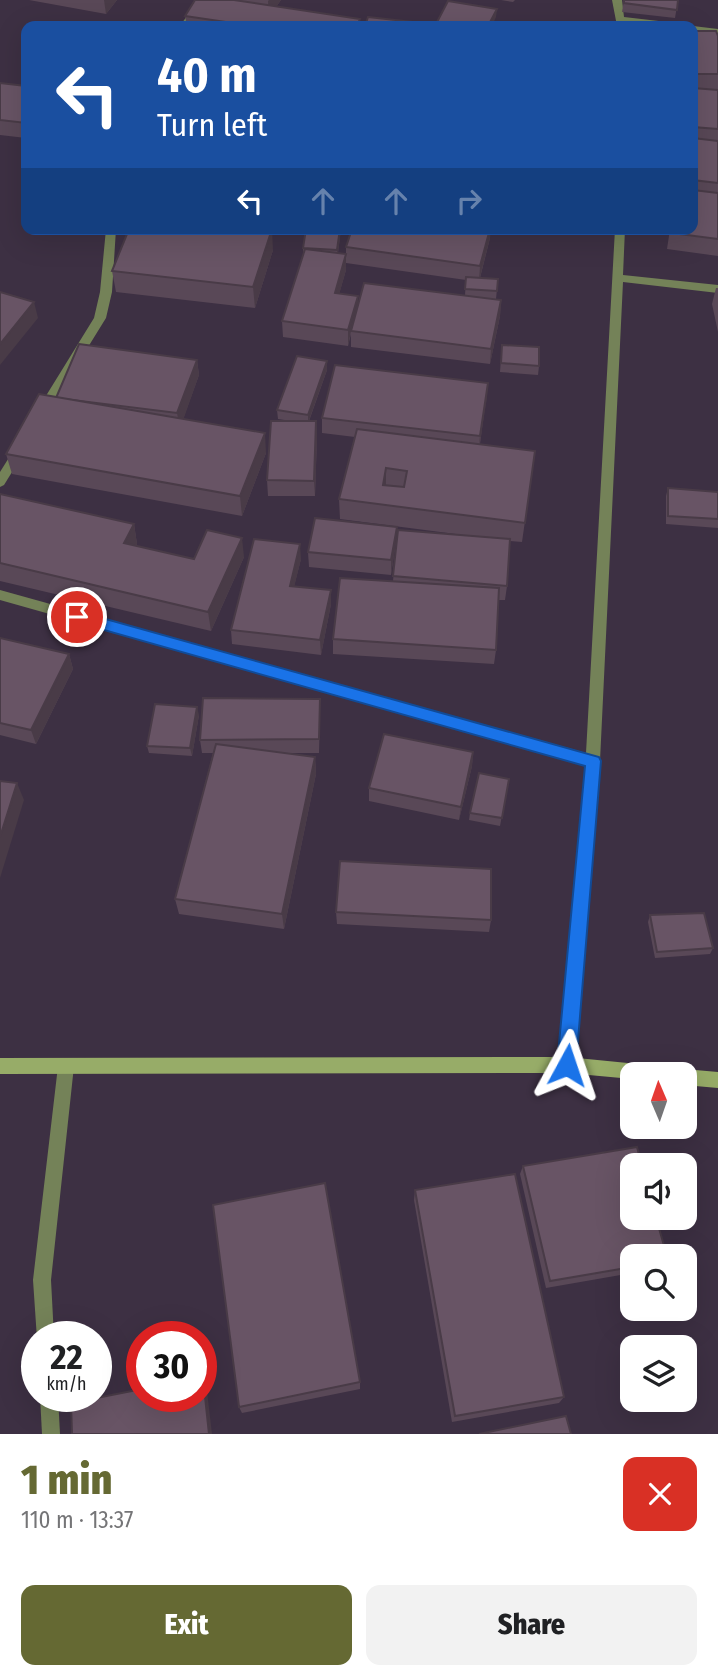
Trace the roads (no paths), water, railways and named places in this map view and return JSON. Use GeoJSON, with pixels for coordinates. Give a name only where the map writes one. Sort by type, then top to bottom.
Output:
{"type":"FeatureCollection","features":[{"type":"Feature","properties":{"kind":"main road"},"geometry":{"type":"LineString","coordinates":[[0,1066],[567,1065],[620,1070]]}},
{"type":"Feature","properties":{"kind":"main road"},"geometry":{"type":"LineString","coordinates":[[697,1078],[718,1080]]}},
{"type":"Feature","properties":{"kind":"street"},"geometry":{"type":"LineString","coordinates":[[188,21],[203,0]]}},
{"type":"Feature","properties":{"kind":"street"},"geometry":{"type":"LineString","coordinates":[[617,0],[621,21]]}},
{"type":"Feature","properties":{"kind":"street"},"geometry":{"type":"LineString","coordinates":[[698,30],[718,32]]}},
{"type":"Feature","properties":{"kind":"street"},"geometry":{"type":"LineString","coordinates":[[36,424],[100,318],[106,292],[111,235]]}},
{"type":"Feature","properties":{"kind":"street"},"geometry":{"type":"LineString","coordinates":[[567,1065],[593,761],[621,235]]}},
{"type":"Feature","properties":{"kind":"street"},"geometry":{"type":"LineString","coordinates":[[618,278],[718,289]]}},
{"type":"Feature","properties":{"kind":"street"},"geometry":{"type":"LineString","coordinates":[[0,482],[29,435]]}},
{"type":"Feature","properties":{"kind":"street"},"geometry":{"type":"LineString","coordinates":[[0,595],[593,761]]}},
{"type":"Feature","properties":{"kind":"street"},"geometry":{"type":"LineString","coordinates":[[44,1321],[42,1280],[66,1066]]}},
{"type":"Feature","properties":{"kind":"street"},"geometry":{"type":"LineString","coordinates":[[50,1412],[51,1434]]}}]}
